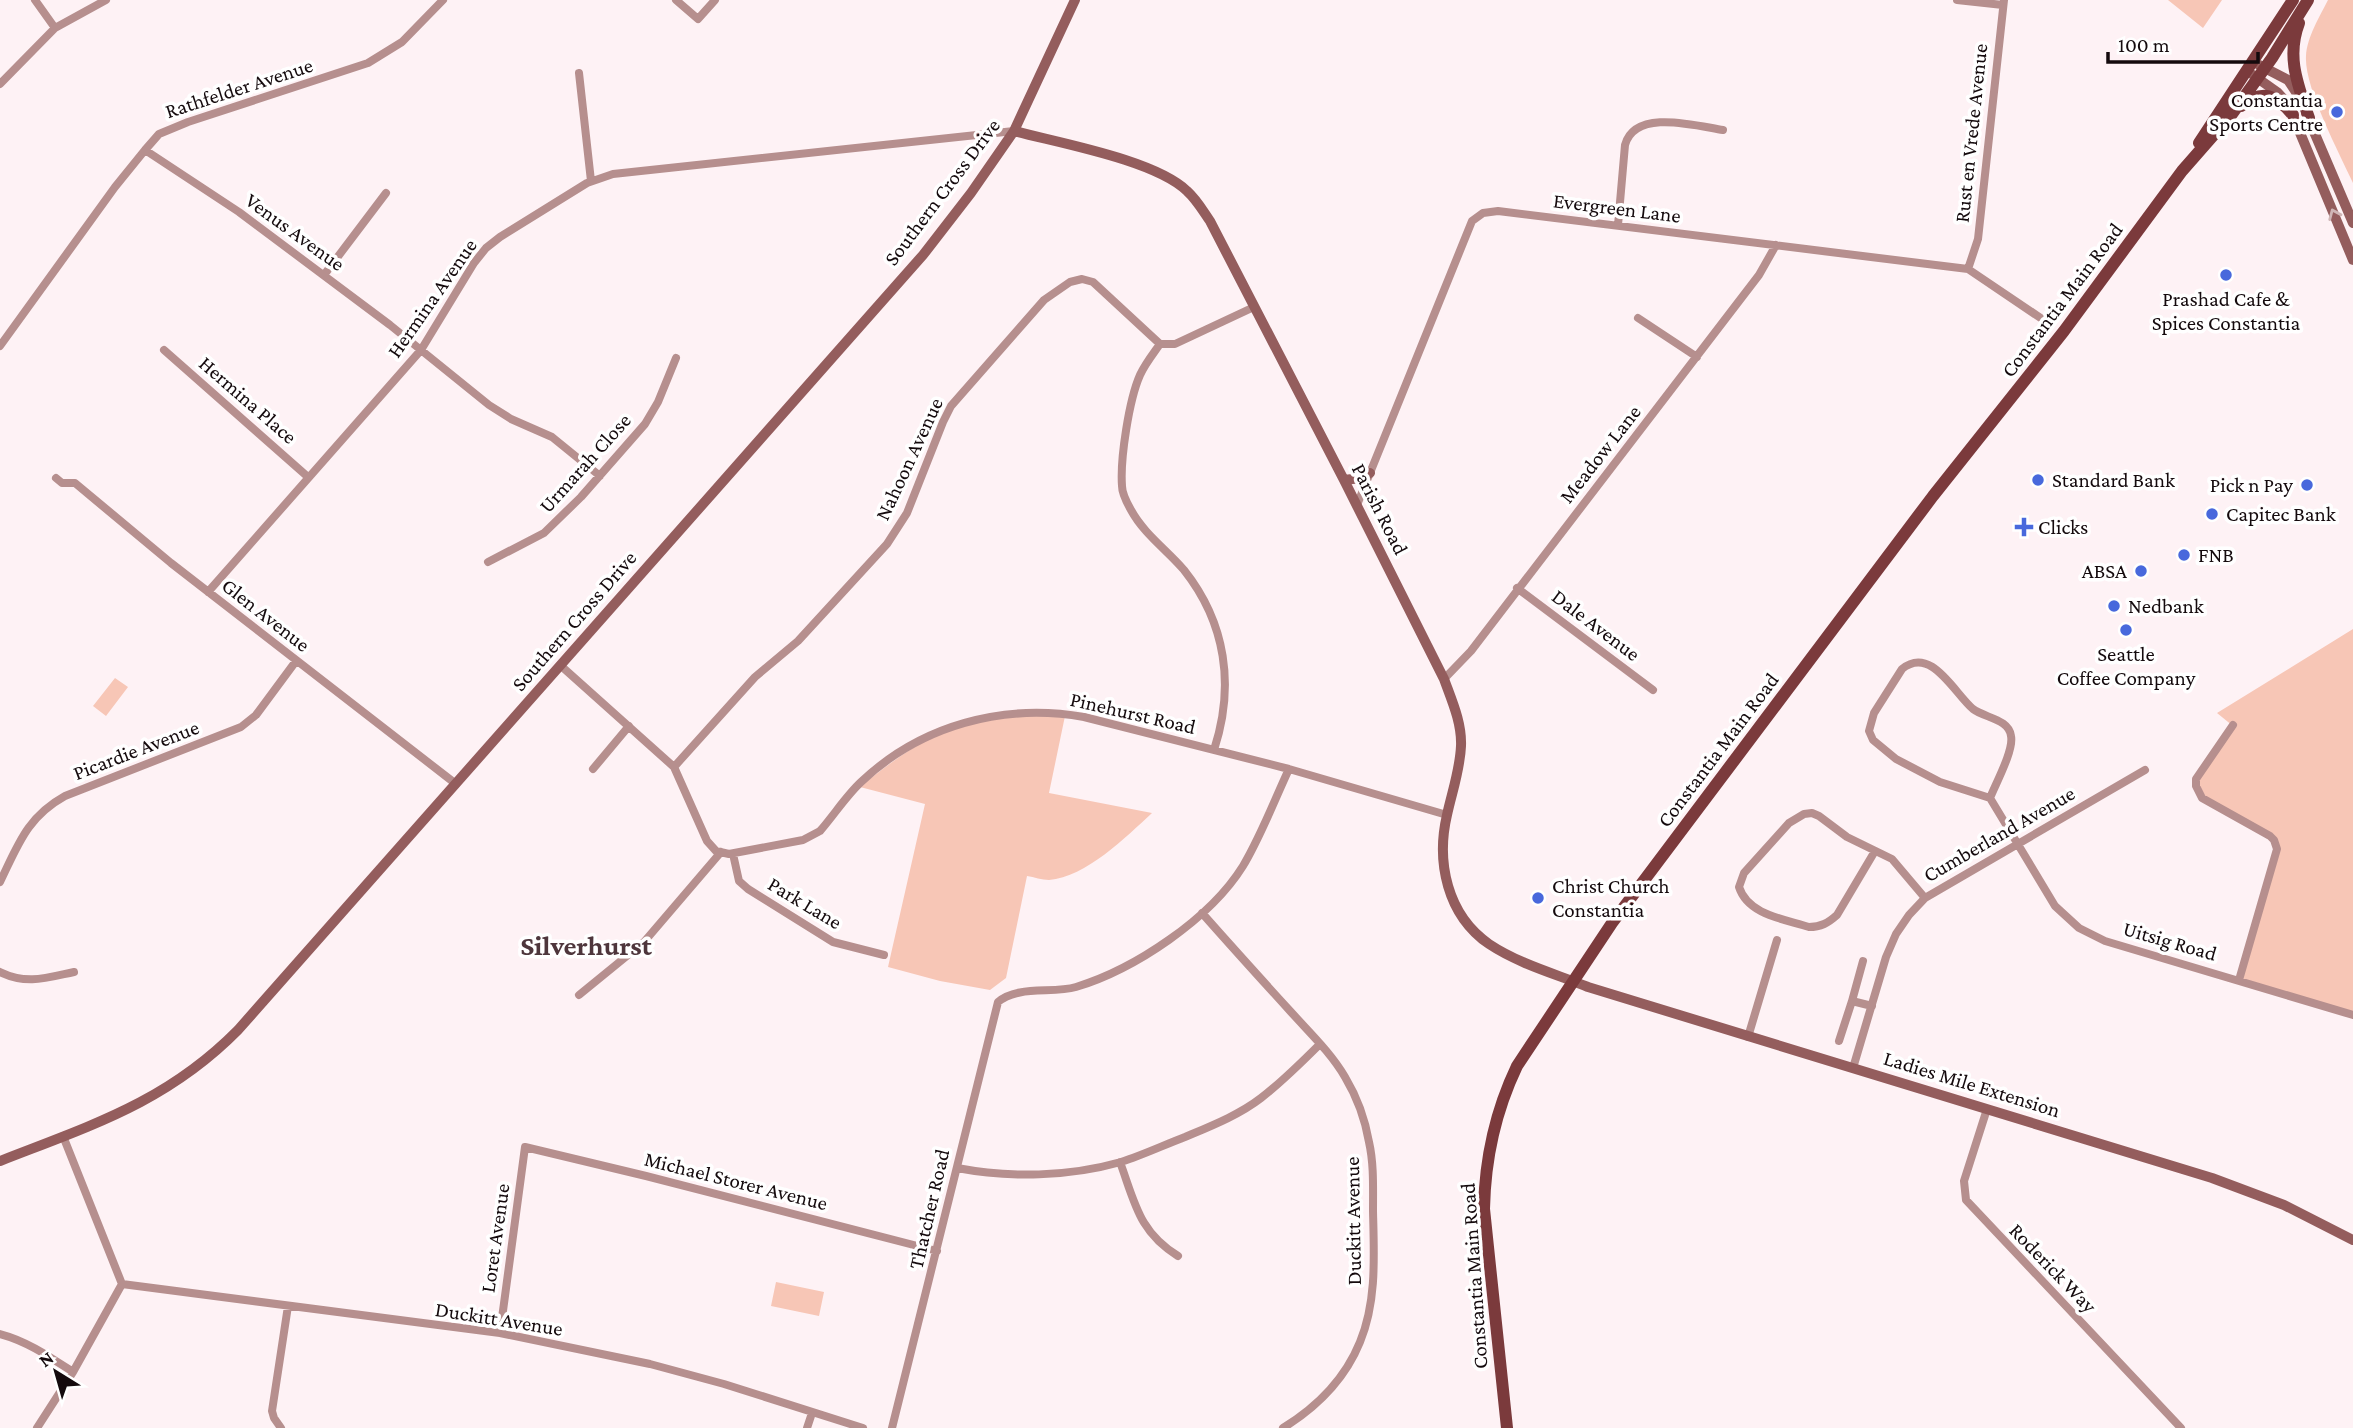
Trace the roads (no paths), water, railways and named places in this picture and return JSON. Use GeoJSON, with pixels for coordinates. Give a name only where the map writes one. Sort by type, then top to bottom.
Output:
{"type":"FeatureCollection","features":[{"type":"Feature","properties":{"kind":"main road","name":"Constantia Main Road"},"geometry":{"type":"LineString","coordinates":[[1507,1428],[1484,1209],[1486,1165],[1505,1091],[1528,1048],[1632,896],[1933,496],[2064,331],[2182,171],[2232,114],[2293,0]]}},
{"type":"Feature","properties":{"kind":"main road","name":"Constantia Main Road"},"geometry":{"type":"LineString","coordinates":[[2182,171],[2206,131],[2308,0]]}},
{"type":"Feature","properties":{"kind":"main road"},"geometry":{"type":"LineString","coordinates":[[2308,0],[2297,28],[2292,54],[2294,74],[2309,118]]}},
{"type":"Feature","properties":{"kind":"main road"},"geometry":{"type":"LineString","coordinates":[[2232,114],[2250,99],[2264,95],[2279,101],[2293,115]]}},
{"type":"Feature","properties":{"kind":"street"},"geometry":{"type":"LineString","coordinates":[[35,0],[55,28]]}},
{"type":"Feature","properties":{"kind":"street"},"geometry":{"type":"LineString","coordinates":[[0,84],[55,28],[106,0]]}},
{"type":"Feature","properties":{"kind":"street","name":"Rathfelder Avenue"},"geometry":{"type":"LineString","coordinates":[[0,346],[114,187],[159,134],[368,63],[402,42],[443,0]]}},
{"type":"Feature","properties":{"kind":"street"},"geometry":{"type":"LineString","coordinates":[[677,0],[698,19],[715,0]]}},
{"type":"Feature","properties":{"kind":"street","name":"Southern Cross Drive"},"geometry":{"type":"LineString","coordinates":[[0,1161],[147,1100],[184,1077],[222,1046],[923,255],[1014,131],[1075,0]]}},
{"type":"Feature","properties":{"kind":"street"},"geometry":{"type":"LineString","coordinates":[[1957,0],[2003,2]]}},
{"type":"Feature","properties":{"kind":"street","name":"Rust en Vrede Avenue"},"geometry":{"type":"LineString","coordinates":[[1968,269],[1978,239],[2003,2]]}},
{"type":"Feature","properties":{"kind":"street"},"geometry":{"type":"LineString","coordinates":[[2256,70],[2283,97],[2293,115],[2353,260]]}},
{"type":"Feature","properties":{"kind":"street"},"geometry":{"type":"LineString","coordinates":[[2256,70],[2290,82],[2309,118],[2353,223]]}},
{"type":"Feature","properties":{"kind":"street"},"geometry":{"type":"LineString","coordinates":[[579,73],[591,181]]}},
{"type":"Feature","properties":{"kind":"street"},"geometry":{"type":"LineString","coordinates":[[1618,225],[1625,145],[1627,138],[1634,131],[1645,125],[1670,121],[1723,130]]}},
{"type":"Feature","properties":{"kind":"street","name":"Hermina Avenue"},"geometry":{"type":"LineString","coordinates":[[208,592],[421,350],[486,248],[591,181],[613,174],[1014,131]]}},
{"type":"Feature","properties":{"kind":"street","name":"Parish Road"},"geometry":{"type":"LineString","coordinates":[[1014,131],[1145,167],[1169,177],[1186,190],[1210,222],[1357,505],[1444,679],[1457,715],[1461,731],[1459,766],[1442,846],[1448,888],[1465,920],[1481,937],[1503,952],[1573,981]]}},
{"type":"Feature","properties":{"kind":"street","name":"Venus Avenue"},"geometry":{"type":"LineString","coordinates":[[145,150],[239,212],[324,275],[489,405],[552,438],[600,476]]}},
{"type":"Feature","properties":{"kind":"street"},"geometry":{"type":"LineString","coordinates":[[324,275],[386,193]]}},
{"type":"Feature","properties":{"kind":"street","name":"Evergreen Lane"},"geometry":{"type":"LineString","coordinates":[[1357,505],[1472,221],[1483,214],[1498,211],[1968,269],[2048,323]]}},
{"type":"Feature","properties":{"kind":"street","name":"Meadow Lane"},"geometry":{"type":"LineString","coordinates":[[1444,679],[1471,651],[1697,357],[1759,275],[1776,245]]}},
{"type":"Feature","properties":{"kind":"street","name":"Nahoon Avenue"},"geometry":{"type":"LineString","coordinates":[[674,767],[755,677],[798,641],[887,544],[907,513],[951,406],[1044,300],[1070,282],[1082,279],[1093,282],[1160,344]]}},
{"type":"Feature","properties":{"kind":"street"},"geometry":{"type":"LineString","coordinates":[[1214,750],[1222,720],[1226,681],[1222,645],[1214,619],[1183,569],[1138,522],[1125,499],[1122,486],[1134,392],[1146,364],[1160,344],[1175,344],[1254,307]]}},
{"type":"Feature","properties":{"kind":"street"},"geometry":{"type":"LineString","coordinates":[[1638,318],[1697,357]]}},
{"type":"Feature","properties":{"kind":"street","name":"Hermina Place"},"geometry":{"type":"LineString","coordinates":[[164,350],[308,477]]}},
{"type":"Feature","properties":{"kind":"street","name":"Urmarah Close"},"geometry":{"type":"LineString","coordinates":[[488,562],[544,533],[564,516],[645,424],[663,392],[676,358]]}},
{"type":"Feature","properties":{"kind":"street"},"geometry":{"type":"LineString","coordinates":[[1344,480],[1370,474]]}},
{"type":"Feature","properties":{"kind":"street","name":"Glen Avenue"},"geometry":{"type":"LineString","coordinates":[[56,478],[62,483],[75,483],[296,662],[456,784]]}},
{"type":"Feature","properties":{"kind":"street","name":"Dale Avenue"},"geometry":{"type":"LineString","coordinates":[[1517,588],[1653,690]]}},
{"type":"Feature","properties":{"kind":"street","name":"Picardie Avenue"},"geometry":{"type":"LineString","coordinates":[[0,882],[29,825],[49,805],[65,796],[241,727],[256,715],[296,662]]}},
{"type":"Feature","properties":{"kind":"street"},"geometry":{"type":"LineString","coordinates":[[1909,663],[1929,664],[1972,708],[2003,723],[2009,730],[2012,744],[1990,797],[1934,779],[1896,759],[1873,740],[1869,724],[1874,713],[1902,668],[1909,663]]}},
{"type":"Feature","properties":{"kind":"street"},"geometry":{"type":"LineString","coordinates":[[560,665],[674,767],[707,841],[721,852],[645,942],[579,995]]}},
{"type":"Feature","properties":{"kind":"street","name":"Pinehurst Road"},"geometry":{"type":"LineString","coordinates":[[721,852],[733,854],[812,836],[820,831],[862,781],[922,739],[971,720],[1009,713],[1063,713],[1289,769],[1447,815]]}},
{"type":"Feature","properties":{"kind":"street"},"geometry":{"type":"LineString","coordinates":[[2233,725],[2196,779],[2196,786],[2202,798],[2270,836],[2277,849],[2239,979]]}},
{"type":"Feature","properties":{"kind":"street"},"geometry":{"type":"LineString","coordinates":[[593,769],[629,726]]}},
{"type":"Feature","properties":{"kind":"street"},"geometry":{"type":"LineString","coordinates":[[1202,913],[1229,885],[1243,865],[1289,769]]}},
{"type":"Feature","properties":{"kind":"street","name":"Cumberland Avenue"},"geometry":{"type":"LineString","coordinates":[[1853,1069],[1886,957],[1896,934],[1925,898],[2145,770]]}},
{"type":"Feature","properties":{"kind":"street","name":"Uitsig Road"},"geometry":{"type":"LineString","coordinates":[[1990,797],[2055,906],[2091,935],[2353,1015]]}},
{"type":"Feature","properties":{"kind":"street"},"geometry":{"type":"LineString","coordinates":[[1875,851],[1836,915],[1828,923],[1817,927],[1759,911],[1748,904],[1739,887],[1744,873],[1789,823],[1804,814],[1819,816],[1847,837],[1875,851],[1899,865],[1925,898]]}},
{"type":"Feature","properties":{"kind":"street","name":"Park Lane"},"geometry":{"type":"LineString","coordinates":[[733,854],[739,881],[748,889],[833,942],[884,955]]}},
{"type":"Feature","properties":{"kind":"street","name":"Thatcher Road"},"geometry":{"type":"LineString","coordinates":[[892,1428],[996,1007],[1002,999],[1014,995],[1073,988],[1108,975],[1146,954],[1202,913]]}},
{"type":"Feature","properties":{"kind":"street","name":"Duckitt Avenue"},"geometry":{"type":"LineString","coordinates":[[1202,913],[1339,1067],[1356,1098],[1370,1144],[1374,1243],[1372,1302],[1359,1344],[1345,1370],[1327,1394],[1285,1428]]}},
{"type":"Feature","properties":{"kind":"street"},"geometry":{"type":"LineString","coordinates":[[1748,1037],[1777,940]]}},
{"type":"Feature","properties":{"kind":"street"},"geometry":{"type":"LineString","coordinates":[[1839,1041],[1863,961]]}},
{"type":"Feature","properties":{"kind":"street"},"geometry":{"type":"LineString","coordinates":[[0,972],[29,981],[74,972]]}},
{"type":"Feature","properties":{"kind":"street","name":"Ladies Mile Extension"},"geometry":{"type":"LineString","coordinates":[[1573,981],[1649,1007],[2212,1178],[2295,1210],[2353,1240]]}},
{"type":"Feature","properties":{"kind":"street"},"geometry":{"type":"LineString","coordinates":[[1852,1001],[1871,1006]]}},
{"type":"Feature","properties":{"kind":"street"},"geometry":{"type":"LineString","coordinates":[[957,1168],[1019,1175],[1121,1162],[1243,1110],[1261,1098],[1320,1044]]}},
{"type":"Feature","properties":{"kind":"street","name":"Roderick Way"},"geometry":{"type":"LineString","coordinates":[[1987,1109],[1964,1181],[1966,1200],[2181,1428]]}},
{"type":"Feature","properties":{"kind":"street"},"geometry":{"type":"LineString","coordinates":[[37,1428],[73,1372],[122,1284],[63,1136]]}},
{"type":"Feature","properties":{"kind":"street","name":"Michael Storer Avenue"},"geometry":{"type":"LineString","coordinates":[[525,1147],[937,1251]]}},
{"type":"Feature","properties":{"kind":"street","name":"Loret Avenue"},"geometry":{"type":"LineString","coordinates":[[500,1333],[525,1147]]}},
{"type":"Feature","properties":{"kind":"street"},"geometry":{"type":"LineString","coordinates":[[1121,1162],[1147,1230],[1178,1256]]}},
{"type":"Feature","properties":{"kind":"street","name":"Duckitt Avenue"},"geometry":{"type":"LineString","coordinates":[[122,1284],[500,1333],[650,1364],[724,1384],[863,1428]]}},
{"type":"Feature","properties":{"kind":"street"},"geometry":{"type":"LineString","coordinates":[[281,1428],[272,1411],[288,1306]]}},
{"type":"Feature","properties":{"kind":"street"},"geometry":{"type":"LineString","coordinates":[[0,1334],[44,1353],[73,1372]]}},
{"type":"Feature","properties":{"kind":"street"},"geometry":{"type":"LineString","coordinates":[[807,1428],[812,1413]]}},
{"type":"Feature","properties":{"kind":"place","name":"Constantia Sports Centre"},"geometry":{"type":"Point","coordinates":[2337,112]}},
{"type":"Feature","properties":{"kind":"place","name":"Prashad Cafe & Spices Constantia"},"geometry":{"type":"Point","coordinates":[2226,275]}},
{"type":"Feature","properties":{"kind":"place","name":"Standard Bank"},"geometry":{"type":"Point","coordinates":[2038,480]}},
{"type":"Feature","properties":{"kind":"place","name":"Pick n Pay"},"geometry":{"type":"Point","coordinates":[2307,485]}},
{"type":"Feature","properties":{"kind":"place","name":"Capitec Bank"},"geometry":{"type":"Point","coordinates":[2212,514]}},
{"type":"Feature","properties":{"kind":"place","name":"Clicks"},"geometry":{"type":"Point","coordinates":[2024,527]}},
{"type":"Feature","properties":{"kind":"place","name":"FNB"},"geometry":{"type":"Point","coordinates":[2184,555]}},
{"type":"Feature","properties":{"kind":"place","name":"ABSA"},"geometry":{"type":"Point","coordinates":[2141,571]}},
{"type":"Feature","properties":{"kind":"place","name":"Nedbank"},"geometry":{"type":"Point","coordinates":[2114,606]}},
{"type":"Feature","properties":{"kind":"place","name":"Seattle Coffee Company"},"geometry":{"type":"Point","coordinates":[2126,630]}},
{"type":"Feature","properties":{"kind":"place","name":"Christ Church Constantia"},"geometry":{"type":"Point","coordinates":[1538,898]}},
{"type":"Feature","properties":{"kind":"district","name":"Silverhurst"},"geometry":{"type":"Point","coordinates":[586,945]}}]}
